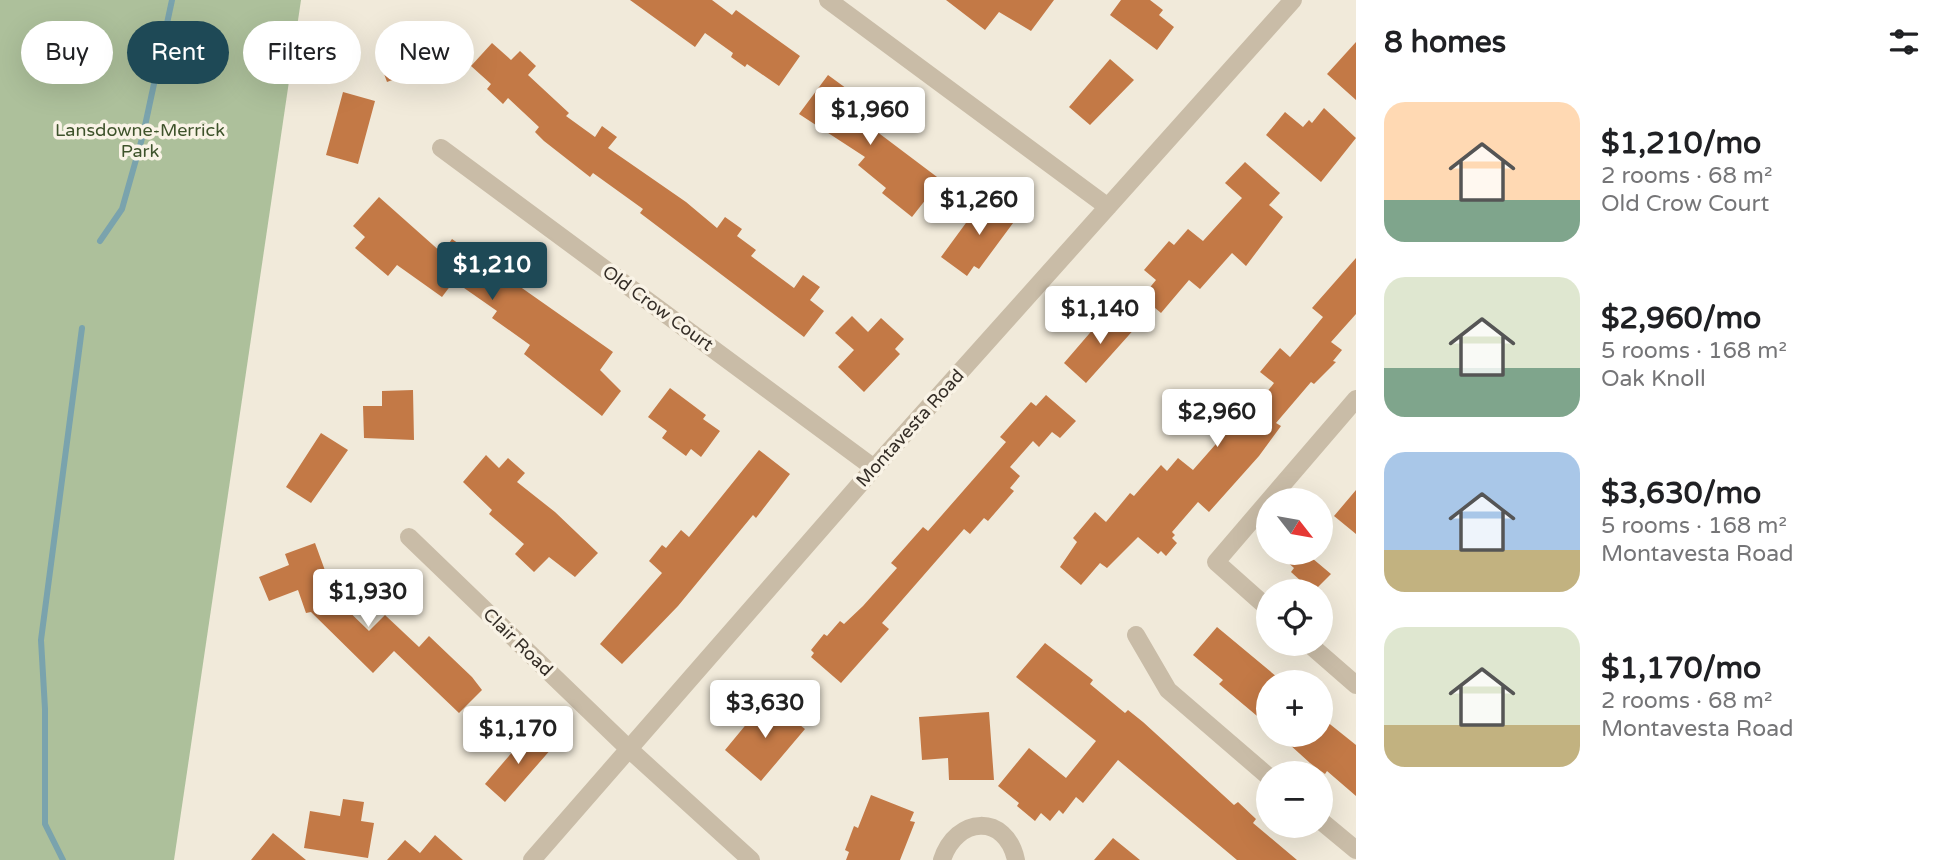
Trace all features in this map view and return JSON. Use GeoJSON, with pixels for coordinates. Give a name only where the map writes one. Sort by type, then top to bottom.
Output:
{"type":"FeatureCollection","features":[{"type":"Feature","properties":{"kind":"street"},"geometry":{"type":"LineString","coordinates":[[828,0],[1108,207]]}},
{"type":"Feature","properties":{"kind":"street","name":"Montavesta Road"},"geometry":{"type":"LineString","coordinates":[[532,860],[874,468],[1293,0]]}},
{"type":"Feature","properties":{"kind":"street","name":"Old Crow Court"},"geometry":{"type":"LineString","coordinates":[[441,148],[874,468]]}},
{"type":"Feature","properties":{"kind":"street"},"geometry":{"type":"LineString","coordinates":[[1256,597],[1216,562],[1356,399]]}},
{"type":"Feature","properties":{"kind":"street","name":"Clair Road"},"geometry":{"type":"LineString","coordinates":[[409,537],[630,750],[751,860]]}},
{"type":"Feature","properties":{"kind":"street"},"geometry":{"type":"LineString","coordinates":[[1136,635],[1168,690],[1256,766]]}},
{"type":"Feature","properties":{"kind":"street"},"geometry":{"type":"LineString","coordinates":[[1323,656],[1356,685]]}},
{"type":"Feature","properties":{"kind":"street"},"geometry":{"type":"LineString","coordinates":[[942,860],[947,847],[962,829],[980,825],[1000,834],[1013,847],[1016,860]]}},
{"type":"Feature","properties":{"kind":"street"},"geometry":{"type":"LineString","coordinates":[[1333,831],[1356,850]]}},
{"type":"Feature","properties":{"kind":"green space","name":"Lansdowne-Merrick Park"},"geometry":{"type":"Polygon","coordinates":[[[0,0],[301,0],[298,21],[243,21],[243,84],[289,84],[174,860],[0,860],[0,0]]]}},
{"type":"Feature","properties":{"kind":"building"},"geometry":{"type":"Polygon","coordinates":[[[630,0],[712,0],[732,15],[736,10],[800,56],[779,86],[747,64],[745,67],[731,57],[733,53],[705,33],[695,47],[630,0]]]}},
{"type":"Feature","properties":{"kind":"building"},"geometry":{"type":"Polygon","coordinates":[[[946,0],[1054,0],[1031,31],[999,12],[985,30],[946,0]]]}},
{"type":"Feature","properties":{"kind":"building"},"geometry":{"type":"Polygon","coordinates":[[[1121,0],[1150,0],[1163,10],[1159,15],[1174,27],[1157,50],[1110,15],[1121,0]]]}},
{"type":"Feature","properties":{"kind":"building"},"geometry":{"type":"Polygon","coordinates":[[[1356,42],[1356,100],[1327,74],[1356,42]]]}},
{"type":"Feature","properties":{"kind":"building"},"geometry":{"type":"Polygon","coordinates":[[[492,43],[511,60],[520,51],[536,66],[528,75],[569,113],[566,116],[595,137],[602,126],[617,137],[608,148],[686,202],[717,228],[725,217],[742,229],[737,236],[756,250],[751,256],[794,288],[803,275],[820,287],[810,300],[824,311],[804,337],[640,213],[643,209],[593,173],[590,177],[544,141],[535,132],[539,127],[508,98],[503,104],[487,89],[491,84],[474,69],[474,63],[492,43]]]}},
{"type":"Feature","properties":{"kind":"building"},"geometry":{"type":"Polygon","coordinates":[[[1110,59],[1134,80],[1090,125],[1069,107],[1110,59]]]}},
{"type":"Feature","properties":{"kind":"building"},"geometry":{"type":"Polygon","coordinates":[[[828,75],[854,94],[848,103],[872,120],[868,125],[941,180],[912,217],[882,193],[886,188],[858,165],[865,157],[799,114],[828,75]]]}},
{"type":"Feature","properties":{"kind":"building"},"geometry":{"type":"Polygon","coordinates":[[[343,92],[375,101],[358,164],[326,155],[343,92]]]}},
{"type":"Feature","properties":{"kind":"building"},"geometry":{"type":"Polygon","coordinates":[[[1324,108],[1356,138],[1321,182],[1266,135],[1285,112],[1303,127],[1309,120],[1312,123],[1324,108]]]}},
{"type":"Feature","properties":{"kind":"building"},"geometry":{"type":"Polygon","coordinates":[[[1245,162],[1280,193],[1269,205],[1283,217],[1246,266],[1232,253],[1200,289],[1189,280],[1161,313],[1142,297],[1156,280],[1144,270],[1169,241],[1174,245],[1188,229],[1203,241],[1242,198],[1225,183],[1245,162]]]}},
{"type":"Feature","properties":{"kind":"building"},"geometry":{"type":"Polygon","coordinates":[[[379,197],[442,253],[452,239],[613,352],[600,370],[621,391],[602,416],[524,354],[530,345],[492,318],[497,311],[454,281],[442,297],[397,265],[388,276],[355,248],[365,237],[353,226],[379,197]]]}},
{"type":"Feature","properties":{"kind":"building"},"geometry":{"type":"Polygon","coordinates":[[[985,197],[1016,219],[979,269],[974,266],[967,276],[941,257],[985,197]]]}},
{"type":"Feature","properties":{"kind":"building"},"geometry":{"type":"Polygon","coordinates":[[[1356,258],[1356,314],[1331,342],[1342,350],[1333,361],[1336,362],[1314,384],[1311,382],[1276,423],[1281,426],[1259,456],[1209,512],[1198,502],[1172,532],[1175,535],[1172,538],[1177,543],[1166,556],[1161,551],[1158,554],[1138,537],[1107,568],[1100,563],[1081,585],[1060,567],[1077,542],[1073,538],[1095,512],[1106,522],[1130,493],[1134,496],[1161,465],[1167,471],[1178,458],[1193,470],[1237,420],[1242,424],[1274,383],[1260,372],[1280,348],[1290,357],[1323,317],[1312,308],[1356,258]]]}},
{"type":"Feature","properties":{"kind":"building"},"geometry":{"type":"Polygon","coordinates":[[[1117,308],[1137,326],[1086,383],[1064,363],[1095,327],[1098,330],[1117,308]]]}},
{"type":"Feature","properties":{"kind":"building"},"geometry":{"type":"Polygon","coordinates":[[[852,316],[868,332],[881,318],[904,339],[895,349],[900,354],[864,392],[838,367],[854,350],[835,333],[852,316]]]}},
{"type":"Feature","properties":{"kind":"building"},"geometry":{"type":"Polygon","coordinates":[[[670,388],[706,415],[703,419],[720,431],[701,457],[691,449],[686,456],[662,438],[667,431],[648,417],[670,388]]]}},
{"type":"Feature","properties":{"kind":"building"},"geometry":{"type":"Polygon","coordinates":[[[413,390],[414,440],[364,438],[363,406],[382,406],[382,391],[413,390]]]}},
{"type":"Feature","properties":{"kind":"building"},"geometry":{"type":"Polygon","coordinates":[[[1046,395],[1076,421],[1060,438],[1052,432],[1039,447],[1033,441],[1010,467],[1020,476],[1010,488],[1014,491],[988,521],[984,518],[970,534],[964,529],[882,623],[889,629],[841,683],[811,657],[814,653],[811,650],[824,634],[827,636],[840,621],[844,624],[863,606],[897,568],[891,563],[923,527],[928,531],[1006,442],[1000,437],[1031,402],[1036,406],[1046,395]]]}},
{"type":"Feature","properties":{"kind":"building"},"geometry":{"type":"Polygon","coordinates":[[[321,433],[348,450],[311,503],[286,487],[321,433]]]}},
{"type":"Feature","properties":{"kind":"building"},"geometry":{"type":"Polygon","coordinates":[[[759,450],[790,474],[756,518],[753,515],[678,606],[622,664],[600,644],[662,573],[649,561],[662,545],[666,548],[681,530],[689,537],[759,450]]]}},
{"type":"Feature","properties":{"kind":"building"},"geometry":{"type":"Polygon","coordinates":[[[486,455],[499,468],[508,458],[525,473],[517,482],[555,512],[598,553],[575,577],[549,557],[534,572],[515,554],[524,544],[489,514],[492,510],[463,482],[486,455]]]}},
{"type":"Feature","properties":{"kind":"building"},"geometry":{"type":"Polygon","coordinates":[[[1356,490],[1356,534],[1334,516],[1356,490]]]}},
{"type":"Feature","properties":{"kind":"building"},"geometry":{"type":"Polygon","coordinates":[[[315,543],[335,598],[369,631],[385,615],[419,647],[429,636],[472,677],[482,690],[459,713],[394,651],[373,673],[311,612],[306,613],[298,590],[269,601],[259,577],[289,565],[285,554],[315,543]]]}},
{"type":"Feature","properties":{"kind":"building"},"geometry":{"type":"Polygon","coordinates":[[[1291,565],[1320,565],[1331,574],[1326,579],[1299,579],[1291,572],[1294,568],[1291,565]]]}},
{"type":"Feature","properties":{"kind":"building"},"geometry":{"type":"Polygon","coordinates":[[[1217,627],[1269,670],[1256,670],[1256,715],[1219,684],[1223,680],[1193,655],[1217,627]]]}},
{"type":"Feature","properties":{"kind":"building"},"geometry":{"type":"Polygon","coordinates":[[[1045,643],[1093,680],[1090,684],[1125,713],[1128,710],[1143,722],[1234,805],[1238,802],[1256,819],[1253,823],[1256,826],[1256,838],[1271,838],[1297,860],[1237,860],[1118,760],[1083,803],[1076,797],[1063,814],[1059,810],[1050,821],[1041,813],[1035,821],[998,786],[1029,748],[1066,778],[1096,741],[1016,677],[1045,643]]]}},
{"type":"Feature","properties":{"kind":"building"},"geometry":{"type":"Polygon","coordinates":[[[767,699],[805,729],[761,781],[725,750],[767,699]]]}},
{"type":"Feature","properties":{"kind":"building"},"geometry":{"type":"Polygon","coordinates":[[[989,712],[994,780],[949,780],[948,758],[922,760],[919,717],[989,712]]]}},
{"type":"Feature","properties":{"kind":"building"},"geometry":{"type":"Polygon","coordinates":[[[1333,727],[1356,745],[1356,796],[1333,776],[1333,761],[1308,761],[1292,747],[1333,747],[1333,727]]]}},
{"type":"Feature","properties":{"kind":"building"},"geometry":{"type":"Polygon","coordinates":[[[531,730],[552,748],[505,802],[485,784],[531,730]]]}},
{"type":"Feature","properties":{"kind":"building"},"geometry":{"type":"Polygon","coordinates":[[[871,795],[914,812],[910,821],[915,822],[900,860],[846,860],[849,852],[845,850],[854,826],[858,828],[871,795]]]}},
{"type":"Feature","properties":{"kind":"building"},"geometry":{"type":"Polygon","coordinates":[[[343,799],[364,802],[361,821],[374,823],[368,858],[304,848],[310,811],[340,816],[343,799]]]}},
{"type":"Feature","properties":{"kind":"building"},"geometry":{"type":"Polygon","coordinates":[[[273,833],[306,860],[251,860],[273,833]]]}},
{"type":"Feature","properties":{"kind":"building"},"geometry":{"type":"Polygon","coordinates":[[[435,835],[463,860],[387,860],[405,840],[420,853],[435,835]]]}},
{"type":"Feature","properties":{"kind":"building"},"geometry":{"type":"Polygon","coordinates":[[[1113,838],[1140,860],[1094,860],[1113,838]]]}},
{"type":"Feature","properties":{"kind":"waterway"},"geometry":{"type":"LineString","coordinates":[[100,241],[122,209],[143,135],[172,0]]}},
{"type":"Feature","properties":{"kind":"waterway"},"geometry":{"type":"LineString","coordinates":[[63,860],[45,824],[45,709],[41,640],[82,328]]}}]}
